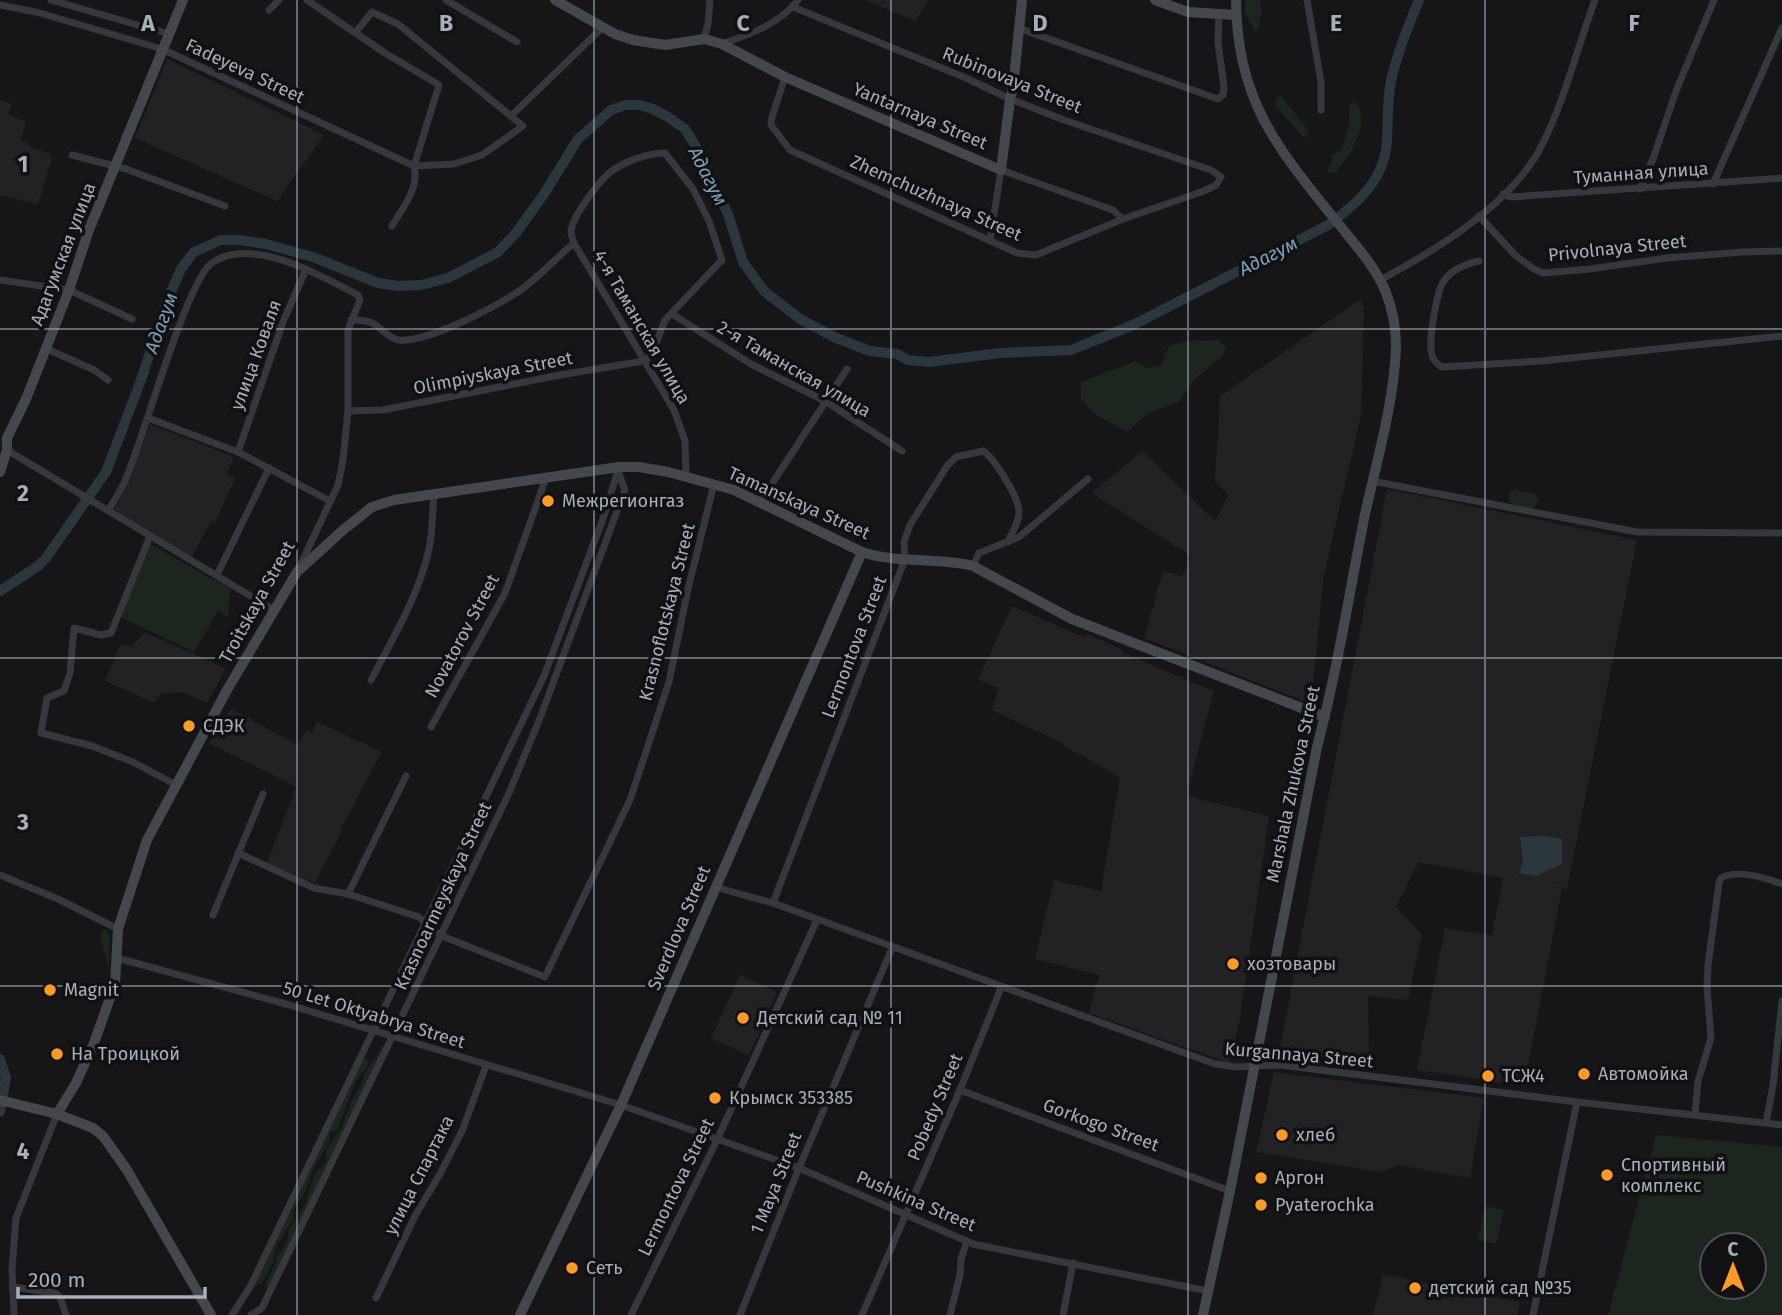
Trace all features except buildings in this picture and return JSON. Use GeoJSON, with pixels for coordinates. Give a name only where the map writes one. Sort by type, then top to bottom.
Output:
{"type":"FeatureCollection","features":[{"type":"Feature","properties":{"kind":"main road","name":"Адагумская улица"},"geometry":{"type":"LineString","coordinates":[[0,472],[5,441],[26,399],[69,290],[89,230],[183,0]]}},
{"type":"Feature","properties":{"kind":"main road"},"geometry":{"type":"LineString","coordinates":[[555,0],[624,37],[649,44],[679,44],[704,38]]}},
{"type":"Feature","properties":{"kind":"main road"},"geometry":{"type":"LineString","coordinates":[[1002,170],[1022,0]]}},
{"type":"Feature","properties":{"kind":"main road"},"geometry":{"type":"LineString","coordinates":[[1155,0],[1188,12],[1236,15]]}},
{"type":"Feature","properties":{"kind":"main road","name":"Marshala Zhukova Street"},"geometry":{"type":"LineString","coordinates":[[1203,1315],[1255,1066],[1314,758],[1325,717],[1391,390],[1396,344],[1391,308],[1370,263],[1274,141],[1254,99],[1240,50],[1236,0]]}},
{"type":"Feature","properties":{"kind":"main road","name":"Yantarnaya Street"},"geometry":{"type":"LineString","coordinates":[[704,38],[1002,170]]}},
{"type":"Feature","properties":{"kind":"main road","name":"Tamanskaya Street"},"geometry":{"type":"LineString","coordinates":[[297,572],[372,507],[394,500],[639,467],[734,490],[879,558],[956,562],[973,566],[1072,619],[1325,717]]}},
{"type":"Feature","properties":{"kind":"main road","name":"Sverdlova Street"},"geometry":{"type":"LineString","coordinates":[[520,1315],[621,1105],[862,552]]}},
{"type":"Feature","properties":{"kind":"main road","name":"Troitskaya Street"},"geometry":{"type":"LineString","coordinates":[[57,1114],[76,1083],[101,1027],[115,984],[118,929],[147,840],[297,572]]}},
{"type":"Feature","properties":{"kind":"main road"},"geometry":{"type":"LineString","coordinates":[[0,1100],[57,1114],[93,1128],[109,1142],[211,1315]]}},
{"type":"Feature","properties":{"kind":"street"},"geometry":{"type":"LineString","coordinates":[[17,8],[21,0]]}},
{"type":"Feature","properties":{"kind":"street","name":"Fadeyeva Street"},"geometry":{"type":"LineString","coordinates":[[51,0],[169,34]]}},
{"type":"Feature","properties":{"kind":"street"},"geometry":{"type":"LineString","coordinates":[[269,10],[279,0]]}},
{"type":"Feature","properties":{"kind":"street"},"geometry":{"type":"LineString","coordinates":[[307,0],[437,83],[439,88],[414,166],[416,177],[409,198],[392,226]]}},
{"type":"Feature","properties":{"kind":"street"},"geometry":{"type":"LineString","coordinates":[[447,0],[517,42]]}},
{"type":"Feature","properties":{"kind":"street"},"geometry":{"type":"LineString","coordinates":[[704,38],[710,0]]}},
{"type":"Feature","properties":{"kind":"street"},"geometry":{"type":"LineString","coordinates":[[722,44],[767,26],[793,7],[798,0]]}},
{"type":"Feature","properties":{"kind":"street"},"geometry":{"type":"LineString","coordinates":[[1307,0],[1321,82],[1321,110]]}},
{"type":"Feature","properties":{"kind":"street"},"geometry":{"type":"LineString","coordinates":[[1380,281],[1442,245],[1479,216],[1532,161],[1542,145],[1595,0]]}},
{"type":"Feature","properties":{"kind":"street"},"geometry":{"type":"LineString","coordinates":[[1640,189],[1676,91],[1714,0]]}},
{"type":"Feature","properties":{"kind":"street","name":"Fadeyeva Street"},"geometry":{"type":"LineString","coordinates":[[0,5],[51,16],[162,49],[414,166],[454,164],[482,155],[523,126],[512,115]]}},
{"type":"Feature","properties":{"kind":"street","name":"Rubinovaya Street"},"geometry":{"type":"LineString","coordinates":[[793,7],[966,78],[1010,99],[1211,170],[1221,177]]}},
{"type":"Feature","properties":{"kind":"street"},"geometry":{"type":"LineString","coordinates":[[355,33],[372,12],[398,24],[512,115],[603,27]]}},
{"type":"Feature","properties":{"kind":"street"},"geometry":{"type":"LineString","coordinates":[[1018,28],[1218,99],[1223,94],[1224,87],[1218,42],[1219,15]]}},
{"type":"Feature","properties":{"kind":"street"},"geometry":{"type":"LineString","coordinates":[[1713,184],[1782,28]]}},
{"type":"Feature","properties":{"kind":"street","name":"Zhemchuzhnaya Street"},"geometry":{"type":"LineString","coordinates":[[785,76],[771,125],[790,150],[1017,253],[1037,255],[1123,219],[1204,191],[1216,185],[1221,177]]}},
{"type":"Feature","properties":{"kind":"street"},"geometry":{"type":"LineString","coordinates":[[574,243],[570,234],[573,224],[591,193],[610,173],[652,153],[665,153],[693,189],[709,221],[722,260],[665,320],[651,356],[644,361]]}},
{"type":"Feature","properties":{"kind":"street"},"geometry":{"type":"LineString","coordinates":[[72,155],[198,194],[225,206]]}},
{"type":"Feature","properties":{"kind":"street"},"geometry":{"type":"LineString","coordinates":[[990,240],[1002,170]]}},
{"type":"Feature","properties":{"kind":"street","name":"Yantarnaya Street"},"geometry":{"type":"LineString","coordinates":[[1002,170],[1113,209],[1123,219]]}},
{"type":"Feature","properties":{"kind":"street","name":"Туманная улица"},"geometry":{"type":"LineString","coordinates":[[1503,194],[1511,197],[1782,178]]}},
{"type":"Feature","properties":{"kind":"street","name":"Privolnaya Street"},"geometry":{"type":"LineString","coordinates":[[1479,216],[1516,256],[1543,273],[1679,257],[1782,251]]}},
{"type":"Feature","properties":{"kind":"street","name":"4-я Таманская улица"},"geometry":{"type":"LineString","coordinates":[[351,320],[368,321],[396,340],[415,340],[449,327],[523,288],[574,243],[674,410],[685,441],[686,477]]}},
{"type":"Feature","properties":{"kind":"street","name":"Troitskaya Street"},"geometry":{"type":"LineString","coordinates":[[108,511],[124,482],[187,307],[205,267],[214,260],[233,255],[254,254],[276,258],[306,269],[358,295],[360,300],[348,330],[348,411],[338,485],[297,572]]}},
{"type":"Feature","properties":{"kind":"street"},"geometry":{"type":"LineString","coordinates":[[1479,261],[1453,271],[1442,283],[1430,345],[1436,363],[1442,368],[1782,335]]}},
{"type":"Feature","properties":{"kind":"street","name":"улица Коваля"},"geometry":{"type":"LineString","coordinates":[[237,452],[283,322],[306,269]]}},
{"type":"Feature","properties":{"kind":"street"},"geometry":{"type":"LineString","coordinates":[[0,280],[69,290],[132,319]]}},
{"type":"Feature","properties":{"kind":"street","name":"2-я Таманская улица"},"geometry":{"type":"LineString","coordinates":[[672,314],[751,364],[825,401],[902,451]]}},
{"type":"Feature","properties":{"kind":"street"},"geometry":{"type":"LineString","coordinates":[[46,348],[94,370],[108,380]]}},
{"type":"Feature","properties":{"kind":"street","name":"Olimpiyskaya Street"},"geometry":{"type":"LineString","coordinates":[[348,411],[383,410],[644,361]]}},
{"type":"Feature","properties":{"kind":"street"},"geometry":{"type":"LineString","coordinates":[[760,502],[847,369]]}},
{"type":"Feature","properties":{"kind":"street"},"geometry":{"type":"LineString","coordinates":[[148,418],[237,452],[330,501]]}},
{"type":"Feature","properties":{"kind":"street"},"geometry":{"type":"LineString","coordinates":[[5,441],[108,511],[274,610]]}},
{"type":"Feature","properties":{"kind":"street","name":"Lermontova Street"},"geometry":{"type":"LineString","coordinates":[[773,903],[905,559],[904,542],[910,525],[947,466],[956,457],[983,451],[990,456],[1019,507],[1018,519],[1008,542]]}},
{"type":"Feature","properties":{"kind":"street"},"geometry":{"type":"LineString","coordinates":[[217,576],[269,468]]}},
{"type":"Feature","properties":{"kind":"street","name":"Krasnoarmeyskaya Street"},"geometry":{"type":"LineString","coordinates":[[232,1315],[250,1287],[544,676],[619,470]]}},
{"type":"Feature","properties":{"kind":"street","name":"Krasnoarmeyskaya Street"},"geometry":{"type":"LineString","coordinates":[[251,1315],[262,1308],[509,793],[540,718],[625,490],[619,470]]}},
{"type":"Feature","properties":{"kind":"street","name":"Novatorov Street"},"geometry":{"type":"LineString","coordinates":[[431,727],[505,593],[546,478]]}},
{"type":"Feature","properties":{"kind":"street"},"geometry":{"type":"LineString","coordinates":[[973,566],[979,553],[1019,537],[1088,480]]}},
{"type":"Feature","properties":{"kind":"street"},"geometry":{"type":"LineString","coordinates":[[1372,481],[1637,532],[1782,533]]}},
{"type":"Feature","properties":{"kind":"street","name":"Krasnoflotskaya Street"},"geometry":{"type":"LineString","coordinates":[[442,936],[545,977],[630,800],[669,682],[714,484]]}},
{"type":"Feature","properties":{"kind":"street"},"geometry":{"type":"LineString","coordinates":[[371,680],[401,624],[425,565],[430,546],[434,494]]}},
{"type":"Feature","properties":{"kind":"street"},"geometry":{"type":"LineString","coordinates":[[150,536],[111,633],[101,635],[74,628],[67,682],[64,691],[47,698],[41,733],[92,746],[133,762],[176,785]]}},
{"type":"Feature","properties":{"kind":"street"},"geometry":{"type":"LineString","coordinates":[[348,894],[407,776]]}},
{"type":"Feature","properties":{"kind":"street"},"geometry":{"type":"LineString","coordinates":[[213,915],[263,794]]}},
{"type":"Feature","properties":{"kind":"street"},"geometry":{"type":"LineString","coordinates":[[238,853],[314,888],[348,894],[419,917],[429,928],[442,936]]}},
{"type":"Feature","properties":{"kind":"street"},"geometry":{"type":"LineString","coordinates":[[1695,1115],[1698,1081],[1711,1038],[1708,965],[1719,883],[1721,878],[1731,874],[1782,884]]}},
{"type":"Feature","properties":{"kind":"street"},"geometry":{"type":"LineString","coordinates":[[0,875],[118,929]]}},
{"type":"Feature","properties":{"kind":"street","name":"Kurgannaya Street"},"geometry":{"type":"LineString","coordinates":[[715,887],[773,903],[1215,1064],[1236,1067],[1280,1065],[1782,1125]]}},
{"type":"Feature","properties":{"kind":"street","name":"Lermontova Street"},"geometry":{"type":"LineString","coordinates":[[631,1315],[718,1138],[817,920]]}},
{"type":"Feature","properties":{"kind":"street","name":"1 Maya Street"},"geometry":{"type":"LineString","coordinates":[[740,1315],[892,948]]}},
{"type":"Feature","properties":{"kind":"street","name":"50 Let Oktyabrya Street"},"geometry":{"type":"LineString","coordinates":[[117,958],[286,1004],[621,1105]]}},
{"type":"Feature","properties":{"kind":"street","name":"Pobedy Street"},"geometry":{"type":"LineString","coordinates":[[862,1315],[960,1090],[1001,988]]}},
{"type":"Feature","properties":{"kind":"street"},"geometry":{"type":"LineString","coordinates":[[1766,1124],[1779,1049],[1782,1001]]}},
{"type":"Feature","properties":{"kind":"street","name":"улица Спартака"},"geometry":{"type":"LineString","coordinates":[[376,1298],[415,1216],[462,1131],[486,1066]]}},
{"type":"Feature","properties":{"kind":"street","name":"Gorkogo Street"},"geometry":{"type":"LineString","coordinates":[[960,1090],[1230,1191]]}},
{"type":"Feature","properties":{"kind":"street"},"geometry":{"type":"LineString","coordinates":[[1533,1315],[1577,1102]]}},
{"type":"Feature","properties":{"kind":"street","name":"Pushkina Street"},"geometry":{"type":"LineString","coordinates":[[621,1105],[799,1168],[967,1241],[1208,1291]]}},
{"type":"Feature","properties":{"kind":"street","name":"Troitskaya Street"},"geometry":{"type":"LineString","coordinates":[[14,1315],[12,1252],[16,1218],[57,1114]]}},
{"type":"Feature","properties":{"kind":"street"},"geometry":{"type":"LineString","coordinates":[[950,1315],[967,1241]]}},
{"type":"Feature","properties":{"kind":"street"},"geometry":{"type":"LineString","coordinates":[[1063,1315],[1073,1263]]}},
{"type":"Feature","properties":{"kind":"street"},"geometry":{"type":"LineString","coordinates":[[12,1287],[55,1293],[60,1297],[66,1315]]}},
{"type":"Feature","properties":{"kind":"shaded area"},"geometry":{"type":"Polygon","coordinates":[[[865,0],[929,0],[915,21],[865,0]]]}},
{"type":"Feature","properties":{"kind":"shaded area"},"geometry":{"type":"Polygon","coordinates":[[[1246,0],[1260,0],[1262,12],[1255,32],[1244,11],[1246,0]]]}},
{"type":"Feature","properties":{"kind":"shaded area"},"geometry":{"type":"Polygon","coordinates":[[[167,59],[324,135],[277,201],[135,138],[167,59]]]}},
{"type":"Feature","properties":{"kind":"shaded area"},"geometry":{"type":"Polygon","coordinates":[[[1280,95],[1309,131],[1306,137],[1302,136],[1275,105],[1280,95]]]}},
{"type":"Feature","properties":{"kind":"shaded area"},"geometry":{"type":"Polygon","coordinates":[[[0,100],[11,104],[8,115],[26,121],[21,140],[52,157],[38,204],[0,196],[0,100]]]}},
{"type":"Feature","properties":{"kind":"shaded area"},"geometry":{"type":"Polygon","coordinates":[[[1355,101],[1360,109],[1361,119],[1357,139],[1341,166],[1335,173],[1329,173],[1327,170],[1332,154],[1341,151],[1349,124],[1350,105],[1355,101]]]}},
{"type":"Feature","properties":{"kind":"shaded area"},"geometry":{"type":"Polygon","coordinates":[[[1360,300],[1364,307],[1361,416],[1324,575],[1311,704],[1144,638],[1163,571],[1183,576],[1191,556],[1092,493],[1142,451],[1215,521],[1228,495],[1215,481],[1220,396],[1360,300]]]}},
{"type":"Feature","properties":{"kind":"shaded area"},"geometry":{"type":"Polygon","coordinates":[[[1218,340],[1226,348],[1223,355],[1197,377],[1179,401],[1147,414],[1127,432],[1093,413],[1081,399],[1081,382],[1136,361],[1147,368],[1161,365],[1169,346],[1186,341],[1218,340]]]}},
{"type":"Feature","properties":{"kind":"shaded area"},"geometry":{"type":"Polygon","coordinates":[[[150,424],[234,457],[226,474],[235,478],[215,522],[211,521],[192,557],[114,511],[150,424]]]}},
{"type":"Feature","properties":{"kind":"shaded area"},"geometry":{"type":"Polygon","coordinates":[[[1387,489],[1637,540],[1567,889],[1551,887],[1562,889],[1524,1086],[1417,1070],[1445,928],[1492,935],[1503,878],[1419,862],[1396,907],[1422,934],[1408,1000],[1368,996],[1369,1065],[1291,1059],[1280,1048],[1387,489]]]}},
{"type":"Feature","properties":{"kind":"shaded area"},"geometry":{"type":"Polygon","coordinates":[[[1514,489],[1536,494],[1539,500],[1533,509],[1512,504],[1508,499],[1514,489]]]}},
{"type":"Feature","properties":{"kind":"shaded area"},"geometry":{"type":"Polygon","coordinates":[[[150,544],[232,590],[228,617],[218,611],[194,652],[120,617],[150,544]]]}},
{"type":"Feature","properties":{"kind":"shaded area"},"geometry":{"type":"Polygon","coordinates":[[[1012,606],[1085,638],[1087,634],[1115,646],[1125,654],[1214,691],[1186,796],[1269,816],[1239,1025],[1229,1063],[1089,1013],[1099,975],[1035,959],[1054,880],[1101,891],[1120,777],[1064,744],[992,710],[999,688],[978,680],[1012,606]]]}},
{"type":"Feature","properties":{"kind":"shaded area"},"geometry":{"type":"Polygon","coordinates":[[[145,632],[226,669],[207,703],[182,692],[161,694],[154,703],[105,681],[120,645],[132,647],[145,632]]]}},
{"type":"Feature","properties":{"kind":"shaded area"},"geometry":{"type":"Polygon","coordinates":[[[232,709],[297,745],[307,730],[312,733],[317,722],[382,752],[315,883],[267,863],[296,787],[209,743],[232,709]]]}},
{"type":"Feature","properties":{"kind":"shaded area"},"geometry":{"type":"Polygon","coordinates":[[[1545,836],[1562,839],[1562,864],[1536,876],[1519,873],[1523,862],[1520,837],[1545,836]]]}},
{"type":"Feature","properties":{"kind":"shaded area"},"geometry":{"type":"Polygon","coordinates":[[[104,928],[110,936],[109,970],[100,934],[104,928]]]}},
{"type":"Feature","properties":{"kind":"shaded area","name":"Детский сад № 11"},"geometry":{"type":"Polygon","coordinates":[[[740,975],[777,992],[749,1055],[711,1038],[740,975]]]}},
{"type":"Feature","properties":{"kind":"shaded area"},"geometry":{"type":"Polygon","coordinates":[[[384,1047],[267,1291],[266,1283],[277,1256],[287,1243],[288,1231],[306,1202],[315,1173],[326,1163],[326,1150],[341,1129],[364,1074],[384,1047]]]}},
{"type":"Feature","properties":{"kind":"shaded area"},"geometry":{"type":"Polygon","coordinates":[[[363,1058],[370,1062],[355,1083],[337,1130],[329,1132],[330,1140],[294,1210],[293,1220],[276,1247],[273,1262],[262,1283],[254,1286],[363,1058]]]}},
{"type":"Feature","properties":{"kind":"shaded area"},"geometry":{"type":"Polygon","coordinates":[[[1274,1072],[1484,1098],[1470,1178],[1399,1165],[1382,1172],[1256,1152],[1274,1072]]]}},
{"type":"Feature","properties":{"kind":"shaded area"},"geometry":{"type":"Polygon","coordinates":[[[1656,1135],[1782,1147],[1782,1315],[1608,1315],[1656,1135]]]}},
{"type":"Feature","properties":{"kind":"shaded area"},"geometry":{"type":"Polygon","coordinates":[[[1485,1206],[1504,1210],[1496,1244],[1478,1240],[1485,1206]]]}},
{"type":"Feature","properties":{"kind":"shaded area","name":"детский сад №35"},"geometry":{"type":"Polygon","coordinates":[[[1383,1274],[1520,1302],[1517,1315],[1373,1315],[1383,1274]]]}},
{"type":"Feature","properties":{"kind":"waterway","name":"Адагум"},"geometry":{"type":"LineString","coordinates":[[0,591],[46,558],[106,472],[181,269],[194,252],[221,240],[266,244],[313,257],[378,283],[421,285],[448,278],[498,252],[516,233],[578,139],[611,110],[625,105],[640,105],[653,109],[685,129],[728,214],[743,262],[764,291],[800,319],[836,338],[870,351],[897,354],[908,360],[929,362],[1000,353],[1071,350],[1133,325],[1328,225],[1359,199],[1375,179],[1385,154],[1391,81],[1419,0]]}},
{"type":"Feature","properties":{"kind":"waterway","name":"Адагум"},"geometry":{"type":"LineString","coordinates":[[0,1059],[6,1078],[0,1112]]}},
{"type":"Feature","properties":{"kind":"place","name":"Межрегионгаз"},"geometry":{"type":"Point","coordinates":[548,501]}},
{"type":"Feature","properties":{"kind":"place","name":"СДЭК"},"geometry":{"type":"Point","coordinates":[189,726]}},
{"type":"Feature","properties":{"kind":"place","name":"хозтовары"},"geometry":{"type":"Point","coordinates":[1233,964]}},
{"type":"Feature","properties":{"kind":"place","name":"Magnit"},"geometry":{"type":"Point","coordinates":[50,990]}},
{"type":"Feature","properties":{"kind":"place","name":"Детский сад № 11"},"geometry":{"type":"Point","coordinates":[743,1018]}},
{"type":"Feature","properties":{"kind":"place","name":"На Троицкой"},"geometry":{"type":"Point","coordinates":[57,1054]}},
{"type":"Feature","properties":{"kind":"place","name":"Автомойка"},"geometry":{"type":"Point","coordinates":[1584,1074]}},
{"type":"Feature","properties":{"kind":"place","name":"ТСЖ4"},"geometry":{"type":"Point","coordinates":[1488,1076]}},
{"type":"Feature","properties":{"kind":"place","name":"Крымск 353385"},"geometry":{"type":"Point","coordinates":[715,1098]}},
{"type":"Feature","properties":{"kind":"place","name":"хлеб"},"geometry":{"type":"Point","coordinates":[1282,1135]}},
{"type":"Feature","properties":{"kind":"place","name":"Спортивный комплекс"},"geometry":{"type":"Point","coordinates":[1607,1175]}},
{"type":"Feature","properties":{"kind":"place","name":"Аргон"},"geometry":{"type":"Point","coordinates":[1261,1178]}},
{"type":"Feature","properties":{"kind":"place","name":"Pyaterochka"},"geometry":{"type":"Point","coordinates":[1261,1205]}},
{"type":"Feature","properties":{"kind":"place","name":"Сеть"},"geometry":{"type":"Point","coordinates":[572,1268]}},
{"type":"Feature","properties":{"kind":"place","name":"детский сад №35"},"geometry":{"type":"Point","coordinates":[1415,1288]}}]}
